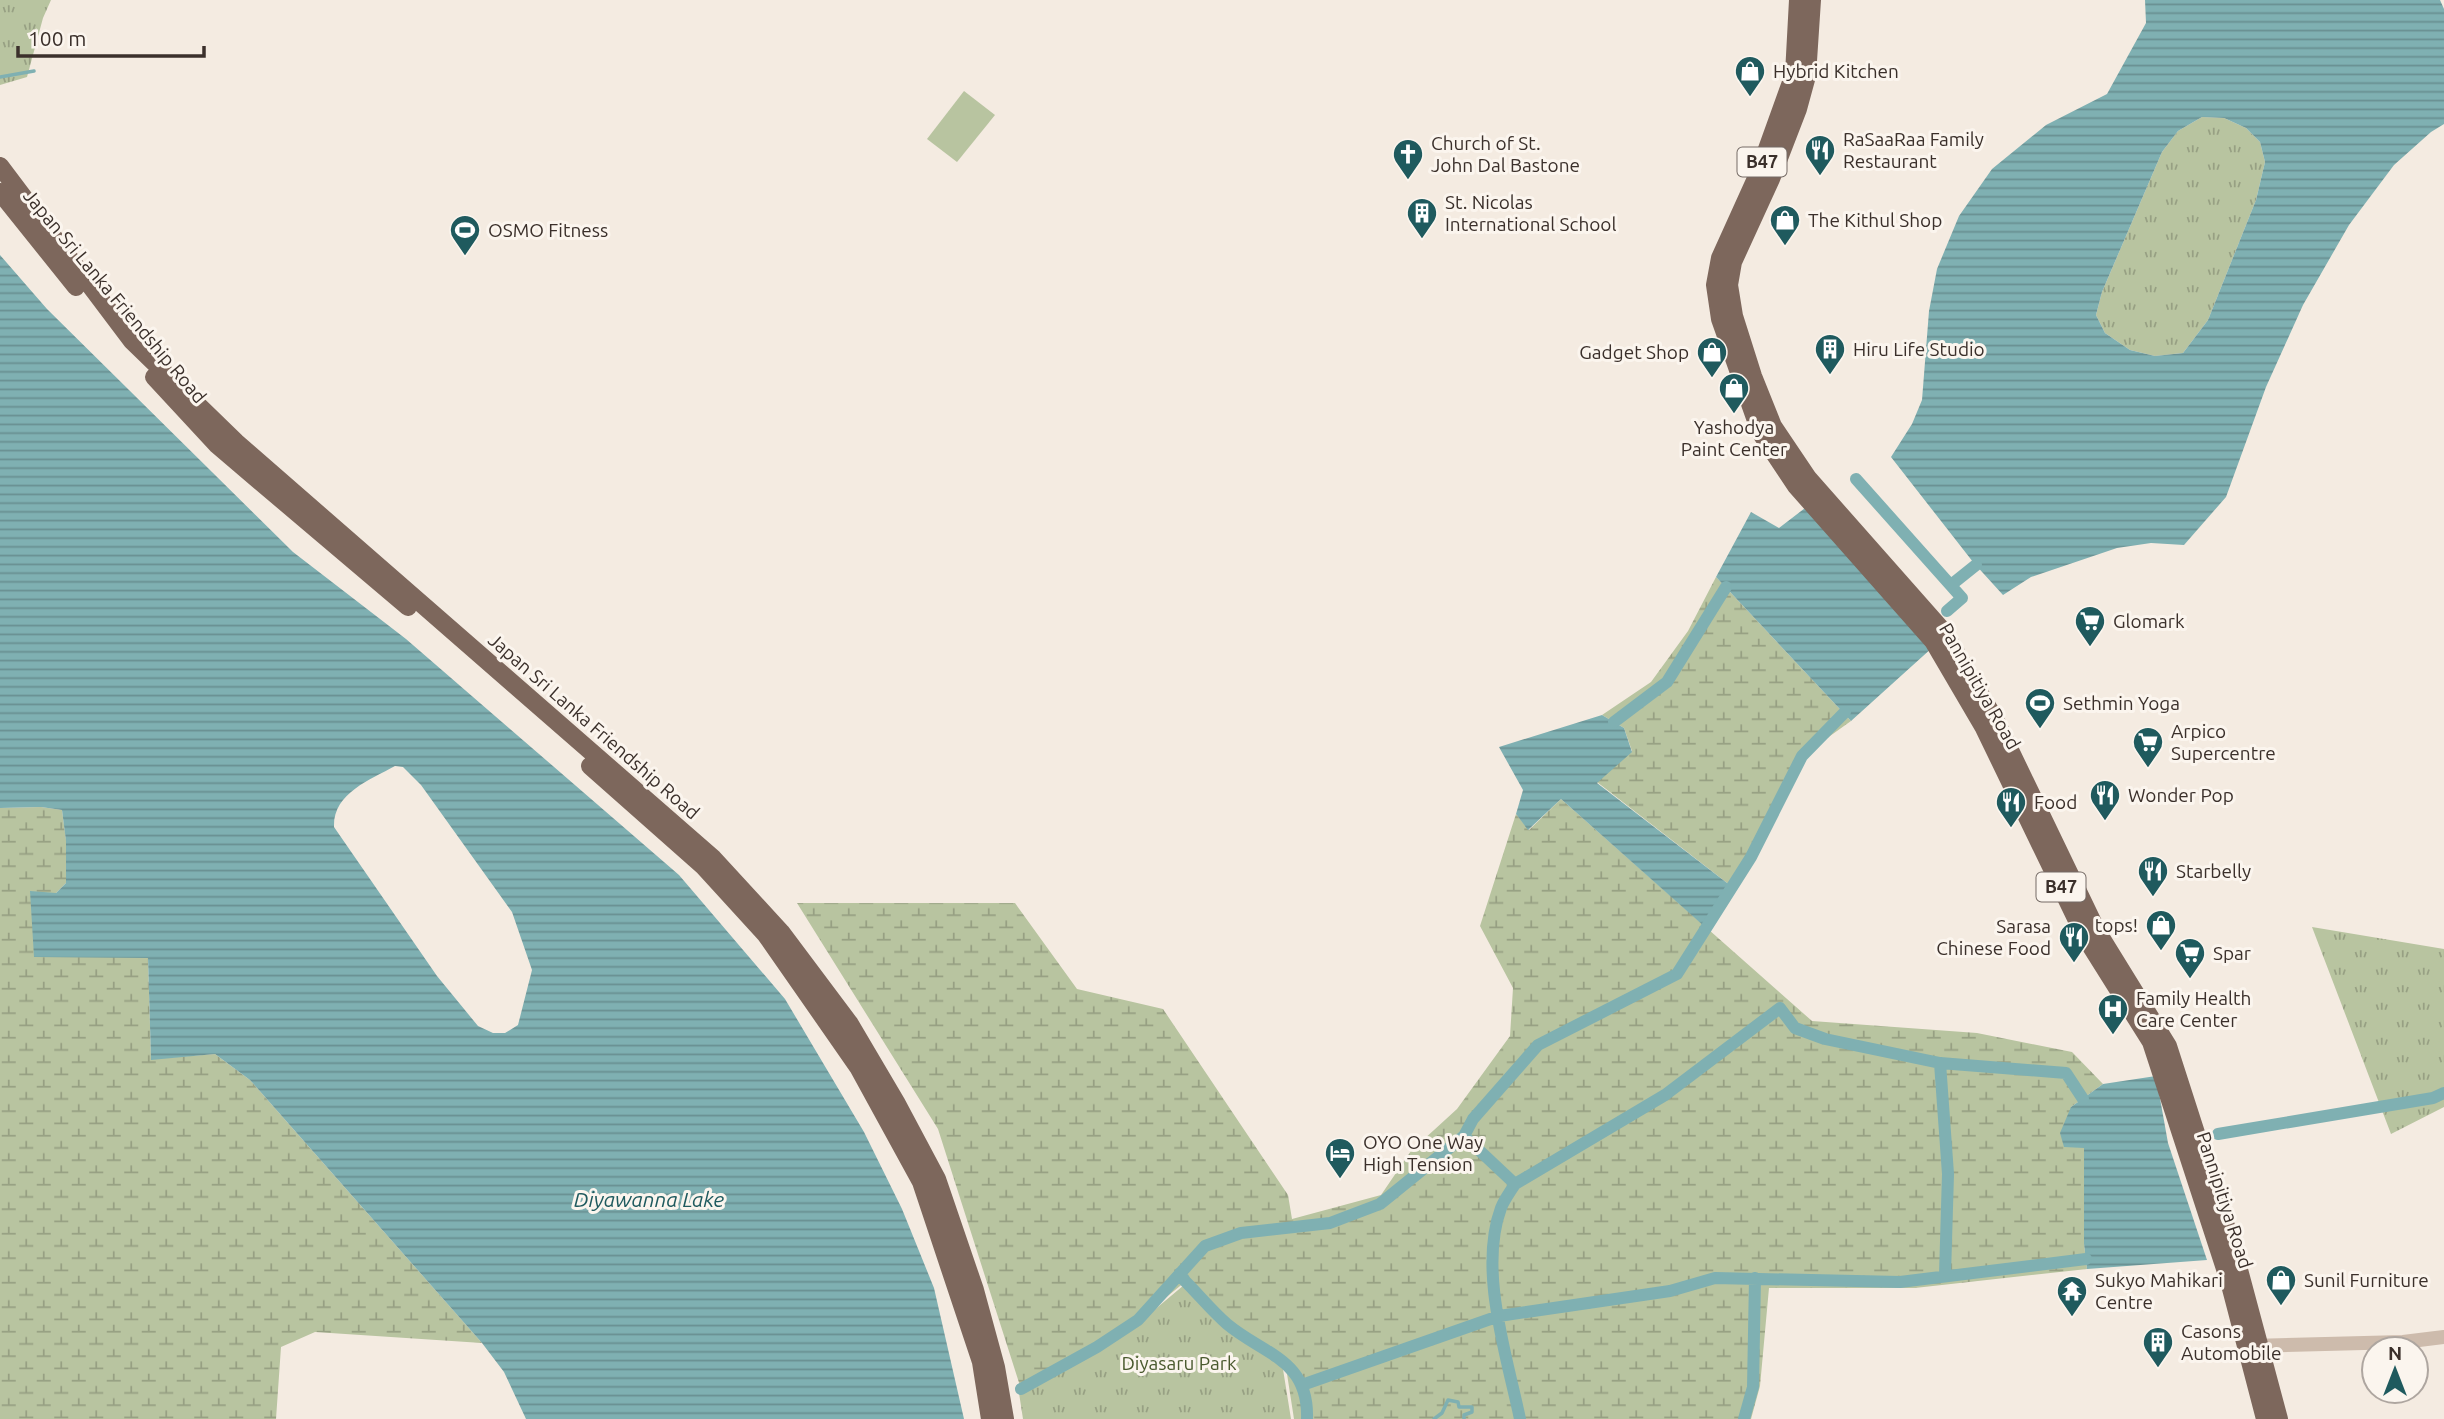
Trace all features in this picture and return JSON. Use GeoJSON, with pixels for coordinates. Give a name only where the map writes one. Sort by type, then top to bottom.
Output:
{"type":"FeatureCollection","features":[{"type":"Feature","properties":{"kind":"main road","name":"Pannipitiya Road"},"geometry":{"type":"LineString","coordinates":[[1798,0],[1794,74],[1758,174],[1720,258],[1715,285],[1720,319],[1760,432],[1796,486],[1933,641],[1984,727],[2085,937],[2151,1042],[2229,1280],[2279,1419]]}},
{"type":"Feature","properties":{"kind":"main road","name":"Pannipitiya Road"},"geometry":{"type":"LineString","coordinates":[[1812,0],[1807,76],[1798,109],[1771,179],[1733,262],[1729,285],[1734,316],[1749,364],[1773,426],[1808,478],[1944,632],[1996,721],[2097,931],[2168,1046],[2234,1251],[2254,1346],[2265,1419]]}},
{"type":"Feature","properties":{"kind":"main road","name":"Japan Sri Lanka Friendship Road"},"geometry":{"type":"LineString","coordinates":[[0,166],[58,246],[142,350],[236,442],[713,858],[781,932],[850,1024],[937,1179],[975,1290],[996,1367],[1005,1419]]}},
{"type":"Feature","properties":{"kind":"main road","name":"Japan Sri Lanka Friendship Road"},"geometry":{"type":"LineString","coordinates":[[0,192],[125,345],[217,445],[441,635],[703,866],[766,935],[858,1067],[921,1182],[981,1362],[990,1419]]}},
{"type":"Feature","properties":{"kind":"street"},"geometry":{"type":"LineString","coordinates":[[2254,1346],[2403,1342],[2444,1337]]}},
{"type":"Feature","properties":{"kind":"green space"},"geometry":{"type":"Polygon","coordinates":[[[0,0],[51,0],[43,18],[27,77],[0,85],[0,0]]]}},
{"type":"Feature","properties":{"kind":"green space"},"geometry":{"type":"Polygon","coordinates":[[[964,91],[995,115],[957,162],[927,139],[964,91]]]}},
{"type":"Feature","properties":{"kind":"green space"},"geometry":{"type":"Polygon","coordinates":[[[2202,117],[2224,118],[2246,128],[2260,142],[2265,162],[2256,200],[2208,320],[2183,353],[2155,356],[2130,350],[2105,333],[2096,315],[2102,292],[2162,152],[2178,131],[2202,117]]]}},
{"type":"Feature","properties":{"kind":"green space"},"geometry":{"type":"Polygon","coordinates":[[[1716,577],[1851,721],[1802,756],[1751,857],[1731,886],[1597,782],[1632,751],[1624,728],[1602,715],[1651,682],[1688,631],[1716,577]]]}},
{"type":"Feature","properties":{"kind":"green space"},"geometry":{"type":"Polygon","coordinates":[[[1561,799],[1812,1021],[1977,1033],[2072,1052],[2103,1084],[2071,1107],[2084,1147],[2084,1244],[2087,1269],[1915,1288],[1769,1288],[1760,1386],[1751,1419],[1294,1419],[1285,1361],[1228,1325],[1185,1282],[1138,1320],[1097,1347],[1021,1389],[938,1129],[797,903],[1015,903],[1077,989],[1163,1009],[1288,1195],[1292,1219],[1381,1195],[1411,1151],[1457,1109],[1510,1036],[1513,988],[1480,926],[1516,814],[1529,830],[1561,799]]]}},
{"type":"Feature","properties":{"kind":"green space"},"geometry":{"type":"Polygon","coordinates":[[[41,807],[62,810],[66,840],[66,883],[56,893],[148,958],[151,1059],[215,1054],[250,1080],[482,1343],[315,1332],[281,1347],[276,1419],[0,1419],[0,808],[41,807]]]}},
{"type":"Feature","properties":{"kind":"green space"},"geometry":{"type":"Polygon","coordinates":[[[2312,927],[2444,949],[2444,1107],[2391,1134],[2312,927]]]}},
{"type":"Feature","properties":{"kind":"green space","name":"Diyasaru Park"},"geometry":{"type":"Polygon","coordinates":[[[1184,1285],[1226,1327],[1282,1363],[1291,1419],[1023,1419],[1019,1393],[1140,1322],[1184,1285]]]}},
{"type":"Feature","properties":{"kind":"water"},"geometry":{"type":"Polygon","coordinates":[[[2145,0],[2440,0],[2444,9],[2444,124],[2394,165],[2349,225],[2303,305],[2266,387],[2226,497],[2184,545],[2151,543],[2117,548],[2031,577],[2003,595],[1973,562],[1891,457],[1912,424],[1922,400],[1929,311],[1937,269],[1959,216],[1992,169],[2046,125],[2107,94],[2146,23],[2145,0]],[[2202,117],[2178,131],[2162,152],[2102,292],[2096,315],[2105,333],[2130,350],[2155,356],[2183,353],[2208,320],[2256,200],[2265,162],[2260,142],[2246,128],[2224,118],[2202,117]]]}},
{"type":"Feature","properties":{"kind":"water","name":"Diyawanna Lake"},"geometry":{"type":"Polygon","coordinates":[[[0,255],[47,309],[293,552],[406,639],[679,875],[785,999],[864,1132],[902,1209],[934,1288],[964,1419],[526,1419],[504,1372],[482,1343],[250,1080],[215,1054],[151,1060],[148,958],[34,957],[30,891],[56,893],[66,883],[66,841],[62,810],[41,807],[0,808],[0,255]],[[395,766],[364,782],[346,796],[335,815],[334,827],[437,976],[478,1026],[493,1033],[505,1033],[518,1025],[532,970],[512,912],[421,785],[403,767],[395,766]]]}},
{"type":"Feature","properties":{"kind":"water"},"geometry":{"type":"Polygon","coordinates":[[[1809,505],[1933,647],[1851,721],[1716,577],[1751,512],[1779,528],[1809,505]]]}},
{"type":"Feature","properties":{"kind":"water"},"geometry":{"type":"Polygon","coordinates":[[[1602,715],[1624,728],[1632,752],[1597,783],[1731,886],[1705,927],[1561,799],[1528,830],[1516,814],[1523,790],[1499,747],[1602,715]]]}},
{"type":"Feature","properties":{"kind":"water"},"geometry":{"type":"Polygon","coordinates":[[[2156,1076],[2168,1143],[2207,1260],[2087,1269],[2084,1244],[2084,1148],[2064,1147],[2060,1133],[2071,1107],[2103,1084],[2156,1076]]]}},
{"type":"Feature","properties":{"kind":"waterway"},"geometry":{"type":"LineString","coordinates":[[0,77],[34,71]]}},
{"type":"Feature","properties":{"kind":"waterway"},"geometry":{"type":"LineString","coordinates":[[1856,479],[1962,598],[1947,611]]}},
{"type":"Feature","properties":{"kind":"waterway"},"geometry":{"type":"LineString","coordinates":[[1951,585],[1976,565]]}},
{"type":"Feature","properties":{"kind":"waterway"},"geometry":{"type":"LineString","coordinates":[[1614,722],[1667,682],[1726,587]]}},
{"type":"Feature","properties":{"kind":"waterway"},"geometry":{"type":"LineString","coordinates":[[1021,1389],[1097,1347],[1138,1320],[1205,1246],[1241,1233],[1330,1223],[1380,1204],[1464,1136],[1473,1119],[1538,1045],[1677,974],[1751,857],[1802,756],[1845,712]]}},
{"type":"Feature","properties":{"kind":"waterway"},"geometry":{"type":"LineString","coordinates":[[1520,1419],[1502,1341],[1493,1285],[1495,1232],[1507,1196],[1515,1184],[1665,1095],[1780,1008],[1795,1028],[1825,1039],[1940,1063],[2066,1073],[2083,1099]]}},
{"type":"Feature","properties":{"kind":"waterway"},"geometry":{"type":"LineString","coordinates":[[1940,1063],[1948,1174],[1945,1275]]}},
{"type":"Feature","properties":{"kind":"waterway"},"geometry":{"type":"LineString","coordinates":[[2218,1134],[2433,1098],[2444,1093]]}},
{"type":"Feature","properties":{"kind":"waterway"},"geometry":{"type":"LineString","coordinates":[[1464,1136],[1515,1184]]}},
{"type":"Feature","properties":{"kind":"waterway"},"geometry":{"type":"LineString","coordinates":[[1302,1385],[1499,1316],[1670,1291],[1715,1278],[1900,1282],[2086,1259]]}},
{"type":"Feature","properties":{"kind":"waterway"},"geometry":{"type":"LineString","coordinates":[[1180,1273],[1227,1324],[1282,1361],[1292,1371],[1301,1383],[1306,1399],[1307,1419]]}},
{"type":"Feature","properties":{"kind":"waterway"},"geometry":{"type":"LineString","coordinates":[[1744,1419],[1753,1387],[1755,1278]]}},
{"type":"Feature","properties":{"kind":"waterway"},"geometry":{"type":"LineString","coordinates":[[1434,1419],[1442,1413],[1448,1400],[1458,1402],[1459,1407],[1472,1407],[1472,1412],[1464,1415],[1464,1419]]}},
{"type":"Feature","properties":{"kind":"place","name":"Hybrid Kitchen"},"geometry":{"type":"Point","coordinates":[1750,98]}},
{"type":"Feature","properties":{"kind":"place","name":"RaSaaRaa Family Restaurant"},"geometry":{"type":"Point","coordinates":[1820,177]}},
{"type":"Feature","properties":{"kind":"place","name":"Church of St. John Dal Bastone"},"geometry":{"type":"Point","coordinates":[1408,181]}},
{"type":"Feature","properties":{"kind":"place","name":"St. Nicolas International School"},"geometry":{"type":"Point","coordinates":[1422,240]}},
{"type":"Feature","properties":{"kind":"place","name":"The Kithul Shop"},"geometry":{"type":"Point","coordinates":[1785,247]}},
{"type":"Feature","properties":{"kind":"place","name":"OSMO Fitness"},"geometry":{"type":"Point","coordinates":[465,257]}},
{"type":"Feature","properties":{"kind":"place","name":"Hiru Life Studio"},"geometry":{"type":"Point","coordinates":[1830,376]}},
{"type":"Feature","properties":{"kind":"place","name":"Gadget Shop"},"geometry":{"type":"Point","coordinates":[1712,379]}},
{"type":"Feature","properties":{"kind":"place","name":"Yashodya Paint Center"},"geometry":{"type":"Point","coordinates":[1734,415]}},
{"type":"Feature","properties":{"kind":"place","name":"Glomark"},"geometry":{"type":"Point","coordinates":[2090,648]}},
{"type":"Feature","properties":{"kind":"place","name":"Sethmin Yoga"},"geometry":{"type":"Point","coordinates":[2040,730]}},
{"type":"Feature","properties":{"kind":"place","name":"Arpico Supercentre"},"geometry":{"type":"Point","coordinates":[2148,769]}},
{"type":"Feature","properties":{"kind":"place","name":"Wonder Pop"},"geometry":{"type":"Point","coordinates":[2105,822]}},
{"type":"Feature","properties":{"kind":"place","name":"Food"},"geometry":{"type":"Point","coordinates":[2011,829]}},
{"type":"Feature","properties":{"kind":"place","name":"Starbelly"},"geometry":{"type":"Point","coordinates":[2153,898]}},
{"type":"Feature","properties":{"kind":"place","name":"tops!"},"geometry":{"type":"Point","coordinates":[2161,952]}},
{"type":"Feature","properties":{"kind":"place","name":"Sarasa Chinese Food"},"geometry":{"type":"Point","coordinates":[2074,964]}},
{"type":"Feature","properties":{"kind":"place","name":"Spar"},"geometry":{"type":"Point","coordinates":[2190,980]}},
{"type":"Feature","properties":{"kind":"place","name":"Family Health Care Center"},"geometry":{"type":"Point","coordinates":[2113,1036]}},
{"type":"Feature","properties":{"kind":"place","name":"OYO One Way High Tension"},"geometry":{"type":"Point","coordinates":[1340,1180]}},
{"type":"Feature","properties":{"kind":"place","name":"Sunil Furniture"},"geometry":{"type":"Point","coordinates":[2281,1307]}},
{"type":"Feature","properties":{"kind":"place","name":"Sukyo Mahikari Centre"},"geometry":{"type":"Point","coordinates":[2072,1318]}},
{"type":"Feature","properties":{"kind":"place","name":"Casons Automobile"},"geometry":{"type":"Point","coordinates":[2158,1369]}}]}
